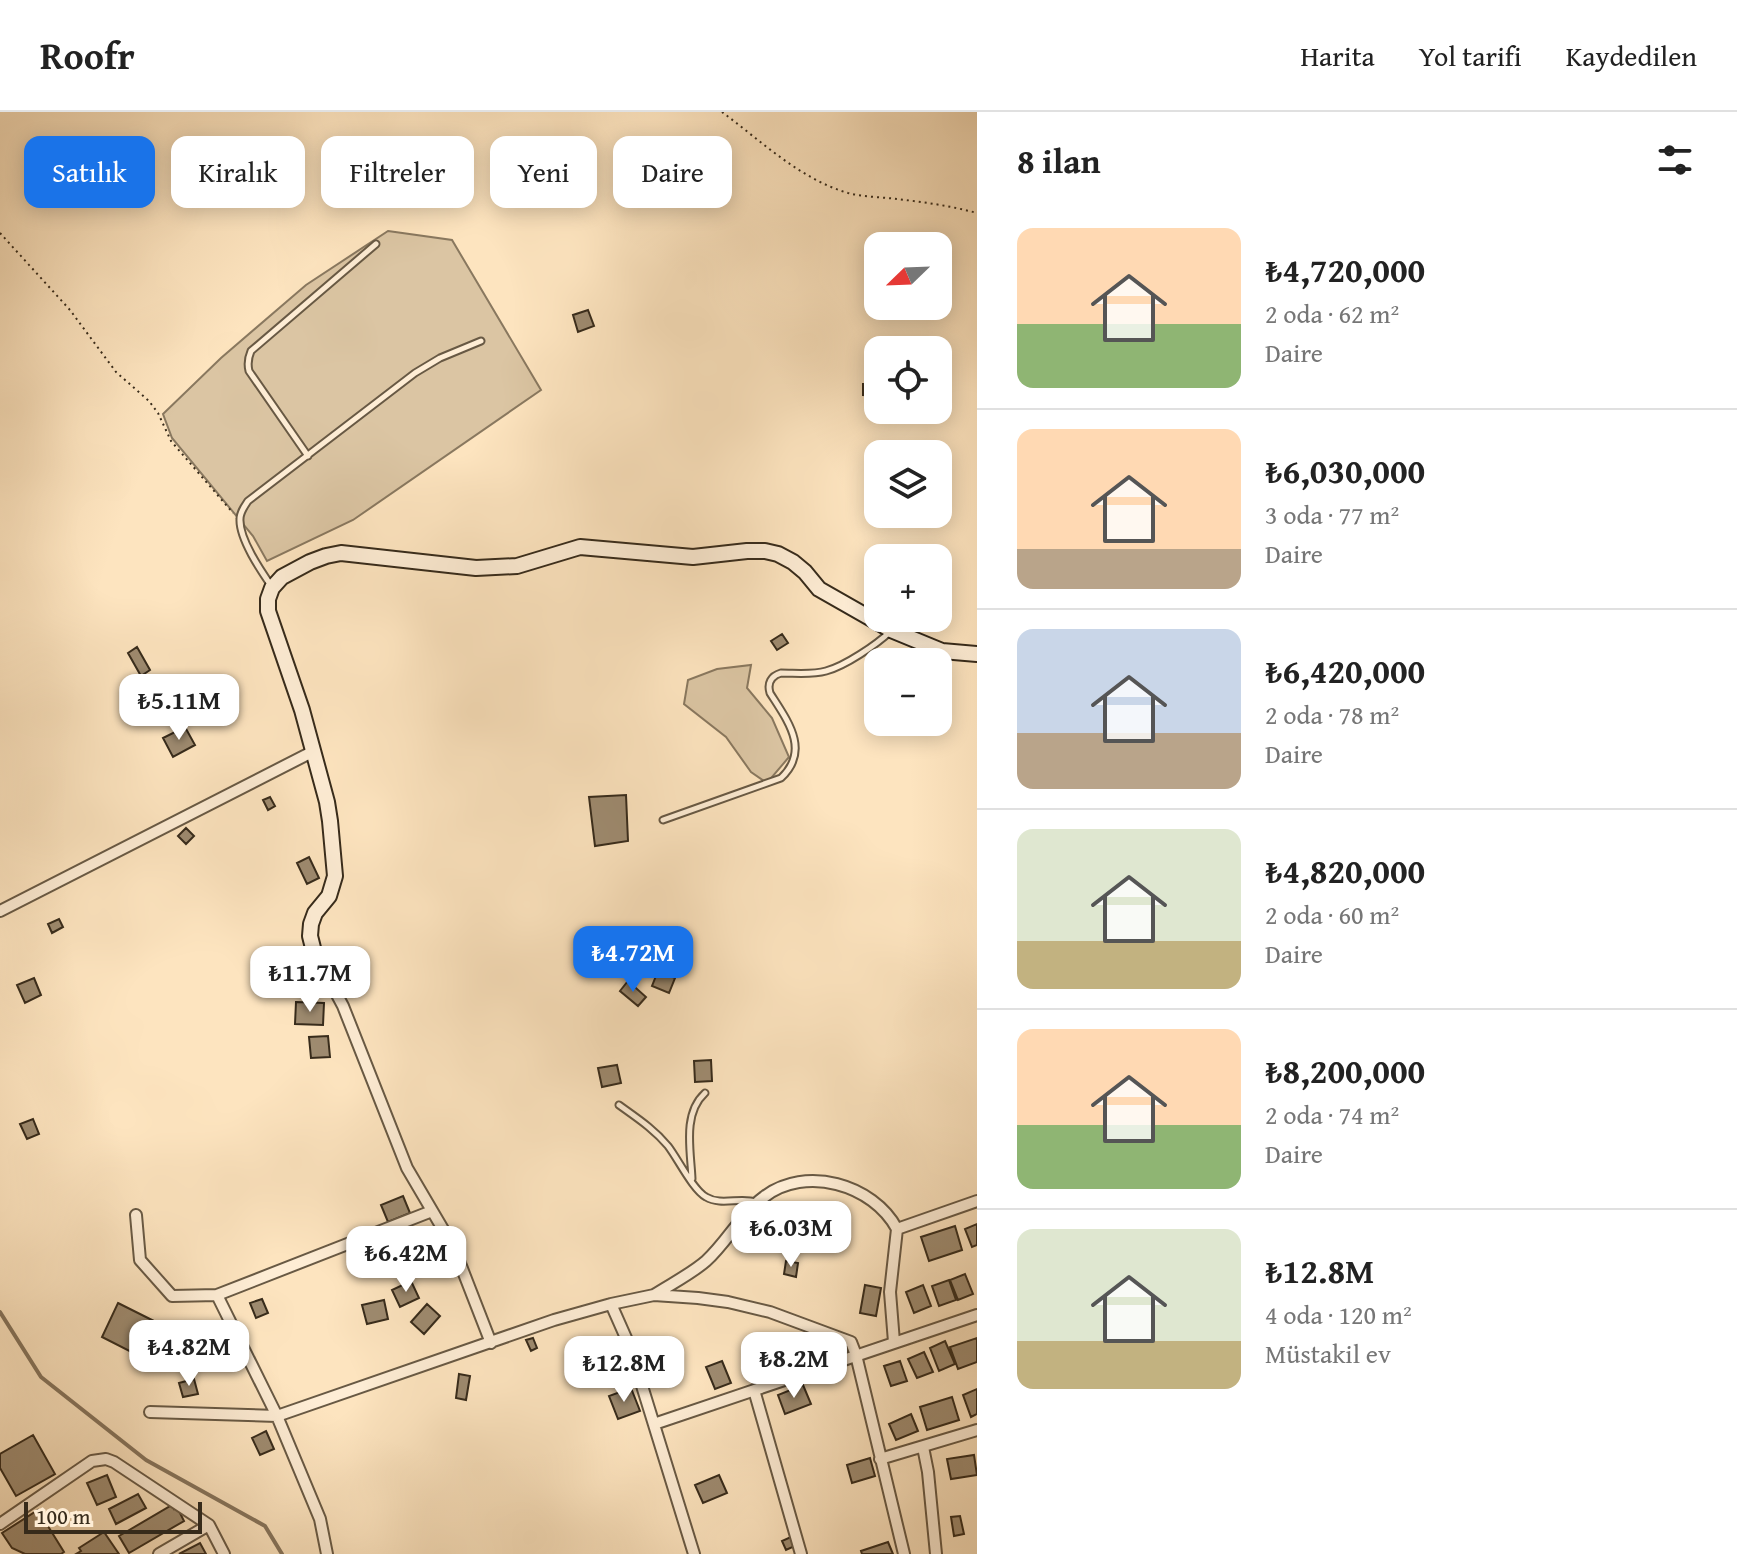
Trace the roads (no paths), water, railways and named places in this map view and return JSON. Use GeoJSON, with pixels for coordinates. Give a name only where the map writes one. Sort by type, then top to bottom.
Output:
{"type":"FeatureCollection","features":[{"type":"Feature","properties":{"kind":"street"},"geometry":{"type":"LineString","coordinates":[[491,1343],[454,1248],[407,1168],[343,1006],[314,952],[311,924],[315,913],[329,896],[335,876],[327,802],[302,710],[268,611],[272,588],[296,568],[341,553],[496,569],[517,566],[580,547],[693,557],[765,551],[793,562],[819,589],[864,615]]}},
{"type":"Feature","properties":{"kind":"street"},"geometry":{"type":"LineString","coordinates":[[896,632],[942,651],[977,654]]}},
{"type":"Feature","properties":{"kind":"street"},"geometry":{"type":"LineString","coordinates":[[0,911],[312,752]]}},
{"type":"Feature","properties":{"kind":"street"},"geometry":{"type":"LineString","coordinates":[[654,1295],[706,1261],[766,1195],[781,1187],[827,1182],[867,1196],[897,1229],[890,1292],[894,1342]]}},
{"type":"Feature","properties":{"kind":"street"},"geometry":{"type":"LineString","coordinates":[[897,1229],[977,1201]]}},
{"type":"Feature","properties":{"kind":"street"},"geometry":{"type":"LineString","coordinates":[[136,1215],[140,1260],[172,1296],[217,1295],[432,1211]]}},
{"type":"Feature","properties":{"kind":"street"},"geometry":{"type":"LineString","coordinates":[[217,1295],[277,1416],[320,1519],[327,1554]]}},
{"type":"Feature","properties":{"kind":"street"},"geometry":{"type":"LineString","coordinates":[[150,1412],[277,1416],[554,1320],[611,1304],[654,1295],[728,1302],[770,1312],[847,1339],[854,1347],[904,1554]]}},
{"type":"Feature","properties":{"kind":"street"},"geometry":{"type":"LineString","coordinates":[[611,1304],[630,1347],[694,1554]]}},
{"type":"Feature","properties":{"kind":"street"},"geometry":{"type":"LineString","coordinates":[[654,1424],[977,1315]]}},
{"type":"Feature","properties":{"kind":"street"},"geometry":{"type":"LineString","coordinates":[[754,1390],[801,1554]]}},
{"type":"Feature","properties":{"kind":"street"},"geometry":{"type":"LineString","coordinates":[[880,1459],[977,1430]]}},
{"type":"Feature","properties":{"kind":"street"},"geometry":{"type":"LineString","coordinates":[[923,1447],[936,1554]]}},
{"type":"Feature","properties":{"kind":"street"},"geometry":{"type":"LineString","coordinates":[[0,1524],[92,1461],[100,1459],[114,1462],[209,1525],[224,1554]]}},
{"type":"Feature","properties":{"kind":"street"},"geometry":{"type":"LineString","coordinates":[[159,1554],[209,1525]]}},
{"type":"Feature","properties":{"kind":"lane"},"geometry":{"type":"LineString","coordinates":[[308,456],[249,371],[249,356],[376,244]]}},
{"type":"Feature","properties":{"kind":"lane"},"geometry":{"type":"LineString","coordinates":[[272,588],[242,531],[240,519],[248,501],[427,365],[481,341]]}},
{"type":"Feature","properties":{"kind":"lane"},"geometry":{"type":"LineString","coordinates":[[663,820],[781,778],[791,765],[795,744],[792,730],[770,693],[770,680],[781,673],[817,673],[834,668],[889,632]]}},
{"type":"Feature","properties":{"kind":"lane"},"geometry":{"type":"LineString","coordinates":[[692,1180],[692,1113],[705,1093]]}},
{"type":"Feature","properties":{"kind":"lane"},"geometry":{"type":"LineString","coordinates":[[619,1105],[657,1133],[698,1190],[711,1200],[757,1203]]}},
{"type":"Feature","properties":{"kind":"waterway"},"geometry":{"type":"LineString","coordinates":[[0,1312],[41,1377],[146,1460],[265,1526],[282,1554]]}}]}
